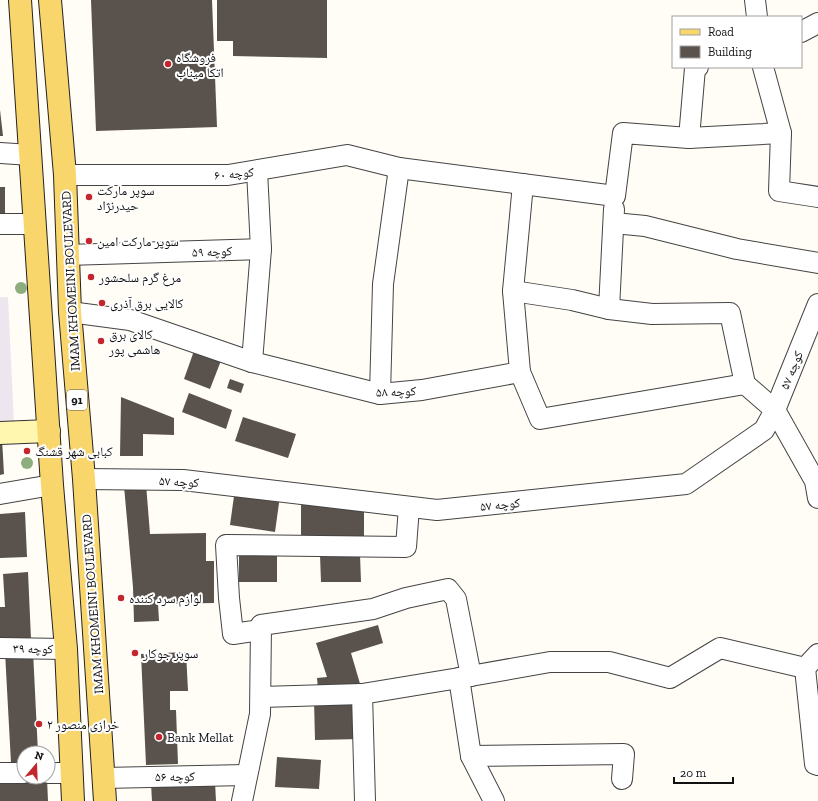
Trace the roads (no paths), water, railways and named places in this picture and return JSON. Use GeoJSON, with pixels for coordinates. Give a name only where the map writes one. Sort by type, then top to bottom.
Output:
{"type":"FeatureCollection","features":[{"type":"Feature","properties":{"kind":"main road","name":"91"},"geometry":{"type":"LineString","coordinates":[[20,0],[52,485],[66,649],[70,773],[73,801]]}},
{"type":"Feature","properties":{"kind":"main road","name":"IMAM KHOMEINI BOULEVARD"},"geometry":{"type":"LineString","coordinates":[[50,0],[64,165],[70,312],[84,479],[105,801]]}},
{"type":"Feature","properties":{"kind":"main road"},"geometry":{"type":"LineString","coordinates":[[30,155],[64,165]]}},
{"type":"Feature","properties":{"kind":"street"},"geometry":{"type":"LineString","coordinates":[[755,0],[757,16]]}},
{"type":"Feature","properties":{"kind":"street"},"geometry":{"type":"LineString","coordinates":[[802,31],[818,23]]}},
{"type":"Feature","properties":{"kind":"street"},"geometry":{"type":"LineString","coordinates":[[689,138],[695,68]]}},
{"type":"Feature","properties":{"kind":"street"},"geometry":{"type":"LineString","coordinates":[[764,68],[781,133],[780,191],[818,197]]}},
{"type":"Feature","properties":{"kind":"street"},"geometry":{"type":"LineString","coordinates":[[609,309],[615,196],[623,133],[689,138],[781,133]]}},
{"type":"Feature","properties":{"kind":"street"},"geometry":{"type":"LineString","coordinates":[[0,153],[30,155]]}},
{"type":"Feature","properties":{"kind":"street","name":"کوچه ۶۰"},"geometry":{"type":"LineString","coordinates":[[64,165],[228,175],[347,155],[399,168],[615,196]]}},
{"type":"Feature","properties":{"kind":"street"},"geometry":{"type":"LineString","coordinates":[[380,394],[383,284],[399,168]]}},
{"type":"Feature","properties":{"kind":"street"},"geometry":{"type":"LineString","coordinates":[[252,362],[261,249],[257,171]]}},
{"type":"Feature","properties":{"kind":"street"},"geometry":{"type":"LineString","coordinates":[[524,184],[513,291],[520,372],[540,418],[745,384]]}},
{"type":"Feature","properties":{"kind":"street"},"geometry":{"type":"LineString","coordinates":[[614,223],[645,226],[737,249],[818,263]]}},
{"type":"Feature","properties":{"kind":"street"},"geometry":{"type":"LineString","coordinates":[[0,224],[35,224]]}},
{"type":"Feature","properties":{"kind":"street","name":"کوچه ۵۹"},"geometry":{"type":"LineString","coordinates":[[67,255],[261,249]]}},
{"type":"Feature","properties":{"kind":"street"},"geometry":{"type":"LineString","coordinates":[[513,291],[572,300],[609,309],[652,314],[730,313],[745,384],[775,410],[815,481],[818,498]]}},
{"type":"Feature","properties":{"kind":"street","name":"کوچه ۵۷"},"geometry":{"type":"LineString","coordinates":[[84,479],[184,480],[437,510],[686,484],[764,430],[775,410],[818,304]]}},
{"type":"Feature","properties":{"kind":"street","name":"کوچه ۵۸"},"geometry":{"type":"LineString","coordinates":[[70,312],[130,320],[252,362],[380,394],[422,390],[520,372]]}},
{"type":"Feature","properties":{"kind":"street"},"geometry":{"type":"LineString","coordinates":[[0,433],[49,431]]}},
{"type":"Feature","properties":{"kind":"street"},"geometry":{"type":"LineString","coordinates":[[0,494],[52,485]]}},
{"type":"Feature","properties":{"kind":"street"},"geometry":{"type":"LineString","coordinates":[[262,630],[233,634],[226,545],[406,547],[410,507]]}},
{"type":"Feature","properties":{"kind":"street"},"geometry":{"type":"LineString","coordinates":[[242,801],[246,775],[260,714],[261,625],[373,609],[406,598],[448,589],[456,599],[465,677],[471,756],[494,801]]}},
{"type":"Feature","properties":{"kind":"street","name":"کوچه ۳۹"},"geometry":{"type":"LineString","coordinates":[[0,648],[66,649]]}},
{"type":"Feature","properties":{"kind":"street"},"geometry":{"type":"LineString","coordinates":[[261,698],[362,694],[550,662],[609,662],[670,678],[720,648],[812,661],[815,764],[818,765]]}},
{"type":"Feature","properties":{"kind":"street"},"geometry":{"type":"LineString","coordinates":[[362,694],[365,801]]}},
{"type":"Feature","properties":{"kind":"street"},"geometry":{"type":"LineString","coordinates":[[471,756],[624,754],[622,779]]}},
{"type":"Feature","properties":{"kind":"street"},"geometry":{"type":"LineString","coordinates":[[0,773],[16,773]]}},
{"type":"Feature","properties":{"kind":"street"},"geometry":{"type":"LineString","coordinates":[[56,773],[70,773]]}},
{"type":"Feature","properties":{"kind":"street","name":"کوچه ۵۶"},"geometry":{"type":"LineString","coordinates":[[103,778],[246,775]]}},
{"type":"Feature","properties":{"kind":"place","name":"فروشگاه اتکا میناب"},"geometry":{"type":"Point","coordinates":[168,64]}},
{"type":"Feature","properties":{"kind":"place","name":"سوپر مارکت حیدرنژاد"},"geometry":{"type":"Point","coordinates":[89,197]}},
{"type":"Feature","properties":{"kind":"place","name":"سوپر مارکت امین"},"geometry":{"type":"Point","coordinates":[89,241]}},
{"type":"Feature","properties":{"kind":"place","name":"مرغ گرم سلحشور"},"geometry":{"type":"Point","coordinates":[91,277]}},
{"type":"Feature","properties":{"kind":"place","name":"کالایی برق آذری"},"geometry":{"type":"Point","coordinates":[102,303]}},
{"type":"Feature","properties":{"kind":"place","name":"کالای برق هاشمی پور"},"geometry":{"type":"Point","coordinates":[101,341]}},
{"type":"Feature","properties":{"kind":"place","name":"کبابی شهر قشنگ"},"geometry":{"type":"Point","coordinates":[27,451]}},
{"type":"Feature","properties":{"kind":"place","name":"لوازم سرد کننده"},"geometry":{"type":"Point","coordinates":[121,598]}},
{"type":"Feature","properties":{"kind":"place","name":"سوپر جوکار"},"geometry":{"type":"Point","coordinates":[135,653]}},
{"type":"Feature","properties":{"kind":"place","name":"خرازی منصور ۲"},"geometry":{"type":"Point","coordinates":[39,724]}},
{"type":"Feature","properties":{"kind":"place","name":"Bank Mellat"},"geometry":{"type":"Point","coordinates":[159,737]}}]}
